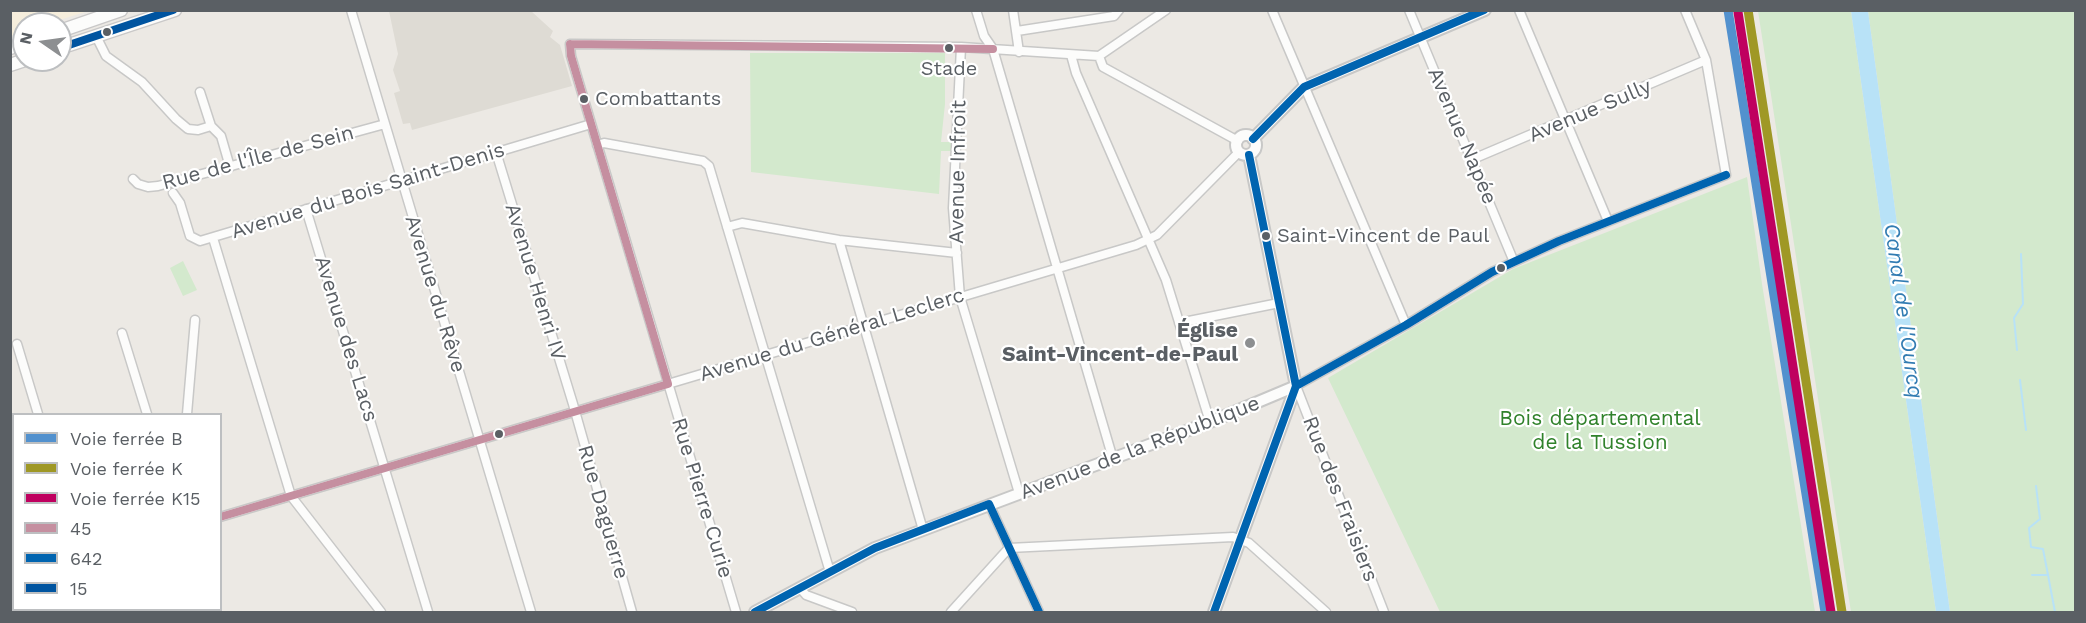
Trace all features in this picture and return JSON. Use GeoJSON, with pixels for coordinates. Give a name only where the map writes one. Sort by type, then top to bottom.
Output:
{"type":"FeatureCollection","features":[{"type":"Feature","properties":{"kind":"main road"},"geometry":{"type":"LineString","coordinates":[[72,27],[121,10]]}},
{"type":"Feature","properties":{"kind":"main road"},"geometry":{"type":"LineString","coordinates":[[72,44],[175,10]]}},
{"type":"Feature","properties":{"kind":"street","name":"Avenue du Rêve"},"geometry":{"type":"LineString","coordinates":[[351,10],[531,612]]}},
{"type":"Feature","properties":{"kind":"street"},"geometry":{"type":"LineString","coordinates":[[976,10],[984,36],[993,49],[1113,459]]}},
{"type":"Feature","properties":{"kind":"street"},"geometry":{"type":"LineString","coordinates":[[1013,10],[1019,52]]}},
{"type":"Feature","properties":{"kind":"street"},"geometry":{"type":"LineString","coordinates":[[1017,31],[1114,16],[1119,10]]}},
{"type":"Feature","properties":{"kind":"street"},"geometry":{"type":"LineString","coordinates":[[961,47],[1099,56],[1166,10]]}},
{"type":"Feature","properties":{"kind":"street"},"geometry":{"type":"LineString","coordinates":[[1272,10],[1406,325]]}},
{"type":"Feature","properties":{"kind":"street","name":"Avenue Napée"},"geometry":{"type":"LineString","coordinates":[[1409,10],[1514,262]]}},
{"type":"Feature","properties":{"kind":"street"},"geometry":{"type":"LineString","coordinates":[[1253,139],[1304,87],[1485,10]]}},
{"type":"Feature","properties":{"kind":"street"},"geometry":{"type":"LineString","coordinates":[[1519,10],[1608,221]]}},
{"type":"Feature","properties":{"kind":"street"},"geometry":{"type":"LineString","coordinates":[[1296,386],[1406,325],[1492,272],[1608,221],[1726,175],[1706,60],[1685,10]]}},
{"type":"Feature","properties":{"kind":"street"},"geometry":{"type":"LineString","coordinates":[[96,36],[106,56],[142,82],[188,129],[198,130],[211,126]]}},
{"type":"Feature","properties":{"kind":"street","name":"Rue Pierre Curie"},"geometry":{"type":"LineString","coordinates":[[736,612],[597,145],[571,56],[570,44],[961,47]]}},
{"type":"Feature","properties":{"kind":"street","name":"Avenue Infroit"},"geometry":{"type":"LineString","coordinates":[[961,47],[953,208],[960,297],[1019,493]]}},
{"type":"Feature","properties":{"kind":"street"},"geometry":{"type":"LineString","coordinates":[[1071,55],[1076,73],[1166,280],[1210,422]]}},
{"type":"Feature","properties":{"kind":"street"},"geometry":{"type":"LineString","coordinates":[[1099,56],[1103,67],[1242,149],[1256,148],[1253,139]]}},
{"type":"Feature","properties":{"kind":"street","name":"Avenue Sully"},"geometry":{"type":"LineString","coordinates":[[1473,159],[1706,60]]}},
{"type":"Feature","properties":{"kind":"street"},"geometry":{"type":"LineString","coordinates":[[200,92],[211,126],[221,136],[230,167]]}},
{"type":"Feature","properties":{"kind":"street","name":"Rue de l'Île de Sein"},"geometry":{"type":"LineString","coordinates":[[133,179],[138,184],[148,187],[385,124]]}},
{"type":"Feature","properties":{"kind":"street","name":"Avenue du Bois Saint-Denis"},"geometry":{"type":"LineString","coordinates":[[173,194],[180,203],[190,236],[200,241],[591,124]]}},
{"type":"Feature","properties":{"kind":"street"},"geometry":{"type":"LineString","coordinates":[[1214,612],[1296,386],[1279,303],[1242,149],[1245,136],[1253,139]]}},
{"type":"Feature","properties":{"kind":"street"},"geometry":{"type":"LineString","coordinates":[[597,145],[604,143],[703,160],[709,166],[830,572]]}},
{"type":"Feature","properties":{"kind":"street","name":"Avenue du Général Leclerc"},"geometry":{"type":"LineString","coordinates":[[222,517],[1149,239],[1157,235],[1242,149]]}},
{"type":"Feature","properties":{"kind":"street","name":"Avenue Henri IV"},"geometry":{"type":"LineString","coordinates":[[496,152],[574,412]]}},
{"type":"Feature","properties":{"kind":"street","name":"Avenue des Lacs"},"geometry":{"type":"LineString","coordinates":[[306,209],[428,612]]}},
{"type":"Feature","properties":{"kind":"street"},"geometry":{"type":"LineString","coordinates":[[727,226],[742,223],[839,240],[957,253]]}},
{"type":"Feature","properties":{"kind":"street"},"geometry":{"type":"LineString","coordinates":[[213,238],[291,496],[381,612]]}},
{"type":"Feature","properties":{"kind":"street"},"geometry":{"type":"LineString","coordinates":[[839,240],[862,326],[923,530]]}},
{"type":"Feature","properties":{"kind":"street"},"geometry":{"type":"LineString","coordinates":[[1179,323],[1279,303]]}},
{"type":"Feature","properties":{"kind":"street"},"geometry":{"type":"LineString","coordinates":[[187,413],[195,320]]}},
{"type":"Feature","properties":{"kind":"street"},"geometry":{"type":"LineString","coordinates":[[122,333],[147,413]]}},
{"type":"Feature","properties":{"kind":"street"},"geometry":{"type":"LineString","coordinates":[[17,344],[38,413]]}},
{"type":"Feature","properties":{"kind":"street","name":"Avenue de la République"},"geometry":{"type":"LineString","coordinates":[[755,612],[875,548],[1271,399],[1296,386]]}},
{"type":"Feature","properties":{"kind":"street","name":"Rue des Fraisiers"},"geometry":{"type":"LineString","coordinates":[[1296,386],[1384,612]]}},
{"type":"Feature","properties":{"kind":"street"},"geometry":{"type":"LineString","coordinates":[[1271,399],[1284,418]]}},
{"type":"Feature","properties":{"kind":"street","name":"Rue Daguerre"},"geometry":{"type":"LineString","coordinates":[[574,412],[632,612]]}},
{"type":"Feature","properties":{"kind":"street"},"geometry":{"type":"LineString","coordinates":[[989,504],[1039,612]]}},
{"type":"Feature","properties":{"kind":"street"},"geometry":{"type":"LineString","coordinates":[[951,612],[1009,548],[1233,537],[1249,543],[1326,612]]}},
{"type":"Feature","properties":{"kind":"street"},"geometry":{"type":"LineString","coordinates":[[800,588],[806,595],[852,612]]}},
{"type":"Feature","properties":{"kind":"shaded area"},"geometry":{"type":"Polygon","coordinates":[[[11,10],[88,11],[72,16],[72,12],[12,12],[11,36],[11,10]]]}},
{"type":"Feature","properties":{"kind":"shaded area"},"geometry":{"type":"Polygon","coordinates":[[[389,11],[531,11],[553,31],[550,37],[560,45],[572,86],[412,130],[410,123],[403,124],[394,93],[400,91],[393,70],[398,54],[389,11]]]}},
{"type":"Feature","properties":{"kind":"green space"},"geometry":{"type":"Polygon","coordinates":[[[1758,11],[1851,11],[1936,612],[1851,612],[1758,11]]]}},
{"type":"Feature","properties":{"kind":"green space"},"geometry":{"type":"Polygon","coordinates":[[[1868,11],[2075,11],[2075,612],[1950,612],[1868,11]]]}},
{"type":"Feature","properties":{"kind":"green space"},"geometry":{"type":"Polygon","coordinates":[[[750,53],[945,53],[945,104],[941,142],[951,142],[952,151],[941,151],[939,194],[751,172],[750,53]]]}},
{"type":"Feature","properties":{"kind":"green space","name":"Bois départemental de la Tussion"},"geometry":{"type":"Polygon","coordinates":[[[1747,177],[1815,612],[1440,612],[1328,378],[1513,269],[1747,177]]]}},
{"type":"Feature","properties":{"kind":"green space"},"geometry":{"type":"Polygon","coordinates":[[[183,261],[197,290],[183,296],[170,268],[183,261]]]}},
{"type":"Feature","properties":{"kind":"water","name":"Canal de l'Ourcq"},"geometry":{"type":"Polygon","coordinates":[[[1851,11],[1868,11],[1950,612],[1936,612],[1851,11]]]}},
{"type":"Feature","properties":{"kind":"waterway"},"geometry":{"type":"LineString","coordinates":[[2017,350],[2014,318],[2023,304],[2021,254]]}},
{"type":"Feature","properties":{"kind":"waterway"},"geometry":{"type":"LineString","coordinates":[[2020,380],[2026,430]]}},
{"type":"Feature","properties":{"kind":"waterway"},"geometry":{"type":"LineString","coordinates":[[2036,486],[2040,519],[2029,528],[2031,547],[2043,549],[2048,575]]}},
{"type":"Feature","properties":{"kind":"waterway"},"geometry":{"type":"LineString","coordinates":[[2032,575],[2048,575],[2055,612]]}},
{"type":"Feature","properties":{"kind":"rail line","name":"B"},"geometry":{"type":"LineString","coordinates":[[1728,10],[1825,612]]}},
{"type":"Feature","properties":{"kind":"rail line","name":"K"},"geometry":{"type":"LineString","coordinates":[[1748,10],[1842,612]]}},
{"type":"Feature","properties":{"kind":"rail line","name":"K15"},"geometry":{"type":"LineString","coordinates":[[1738,12],[1831,612]]}},
{"type":"Feature","properties":{"kind":"transit line","name":"15"},"geometry":{"type":"LineString","coordinates":[[72,44],[173,10]]}},
{"type":"Feature","properties":{"kind":"transit line","name":"642"},"geometry":{"type":"LineString","coordinates":[[1253,139],[1304,87],[1484,10]]}},
{"type":"Feature","properties":{"kind":"transit line","name":"45"},"geometry":{"type":"LineString","coordinates":[[570,44],[993,49]]}},
{"type":"Feature","properties":{"kind":"transit line","name":"45"},"geometry":{"type":"LineString","coordinates":[[570,44],[571,56],[668,384]]}},
{"type":"Feature","properties":{"kind":"transit line","name":"642"},"geometry":{"type":"LineString","coordinates":[[1249,155],[1296,386]]}},
{"type":"Feature","properties":{"kind":"transit line","name":"642"},"geometry":{"type":"LineString","coordinates":[[1296,386],[1406,325],[1492,272],[1559,241],[1726,175]]}},
{"type":"Feature","properties":{"kind":"transit line","name":"45"},"geometry":{"type":"LineString","coordinates":[[222,516],[668,384]]}},
{"type":"Feature","properties":{"kind":"transit line","name":"642"},"geometry":{"type":"LineString","coordinates":[[1214,612],[1296,386]]}},
{"type":"Feature","properties":{"kind":"transit line","name":"642"},"geometry":{"type":"LineString","coordinates":[[755,612],[875,548],[989,504],[1039,612]]}},
{"type":"Feature","properties":{"kind":"place","name":"Stade"},"geometry":{"type":"Point","coordinates":[949,48]}},
{"type":"Feature","properties":{"kind":"place","name":"Combattants"},"geometry":{"type":"Point","coordinates":[584,99]}},
{"type":"Feature","properties":{"kind":"place","name":"Saint-Vincent de Paul"},"geometry":{"type":"Point","coordinates":[1266,236]}},
{"type":"Feature","properties":{"kind":"place","name":"Église Saint-Vincent-de-Paul"},"geometry":{"type":"Point","coordinates":[1250,343]}}]}
